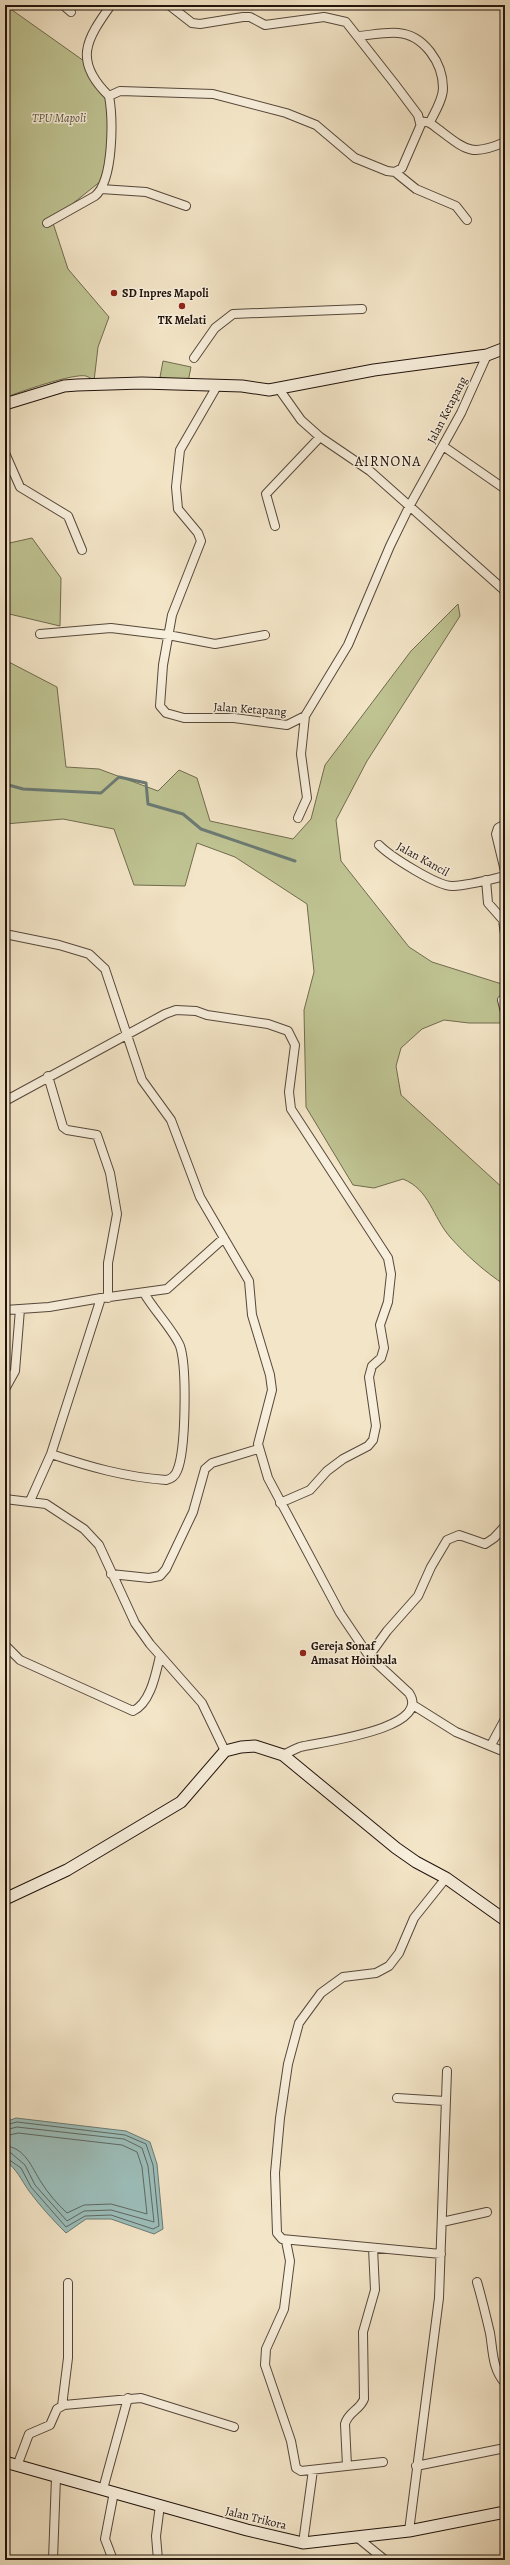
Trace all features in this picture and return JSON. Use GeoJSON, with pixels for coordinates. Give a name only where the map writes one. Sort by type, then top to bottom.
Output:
{"type":"FeatureCollection","features":[{"type":"Feature","properties":{"kind":"street"},"geometry":{"type":"LineString","coordinates":[[63,5],[71,12]]}},
{"type":"Feature","properties":{"kind":"street"},"geometry":{"type":"LineString","coordinates":[[47,223],[95,196],[101,189],[107,169],[113,121],[109,96],[89,71],[86,58],[92,32],[111,5]]}},
{"type":"Feature","properties":{"kind":"street"},"geometry":{"type":"LineString","coordinates":[[169,5],[192,23],[200,24],[243,17],[250,17],[265,25],[273,25],[283,21],[324,17],[346,22],[413,109],[420,123],[402,168],[395,172]]}},
{"type":"Feature","properties":{"kind":"street"},"geometry":{"type":"LineString","coordinates":[[358,36],[398,33],[416,38],[429,50],[435,60],[443,86],[430,122]]}},
{"type":"Feature","properties":{"kind":"street"},"geometry":{"type":"LineString","coordinates":[[109,96],[125,91],[213,94],[286,113],[316,125],[355,158],[387,171],[395,172],[416,189],[456,206],[467,220]]}},
{"type":"Feature","properties":{"kind":"street"},"geometry":{"type":"LineString","coordinates":[[420,123],[430,122],[469,150],[480,151],[505,142]]}},
{"type":"Feature","properties":{"kind":"street"},"geometry":{"type":"LineString","coordinates":[[101,189],[146,192],[186,206]]}},
{"type":"Feature","properties":{"kind":"street"},"geometry":{"type":"LineString","coordinates":[[194,358],[215,328],[233,314],[362,309]]}},
{"type":"Feature","properties":{"kind":"street"},"geometry":{"type":"LineString","coordinates":[[5,404],[64,386],[77,385],[142,383],[242,386],[269,390],[279,389],[374,370],[487,355],[505,348]]}},
{"type":"Feature","properties":{"kind":"street","name":"Jalan Ketapang"},"geometry":{"type":"LineString","coordinates":[[217,386],[179,453],[178,509],[198,533],[201,541],[175,606],[168,635],[160,706],[166,714],[184,718],[234,718],[287,725],[305,716],[348,645],[410,505],[461,413],[487,355]]}},
{"type":"Feature","properties":{"kind":"street"},"geometry":{"type":"LineString","coordinates":[[279,389],[298,415],[320,437],[370,471],[505,591]]}},
{"type":"Feature","properties":{"kind":"street"},"geometry":{"type":"LineString","coordinates":[[275,526],[266,494],[320,437]]}},
{"type":"Feature","properties":{"kind":"street"},"geometry":{"type":"LineString","coordinates":[[443,446],[505,488]]}},
{"type":"Feature","properties":{"kind":"street"},"geometry":{"type":"LineString","coordinates":[[5,453],[20,486],[68,516],[82,550]]}},
{"type":"Feature","properties":{"kind":"street"},"geometry":{"type":"LineString","coordinates":[[40,634],[111,628],[168,635],[215,644],[265,635]]}},
{"type":"Feature","properties":{"kind":"street"},"geometry":{"type":"LineString","coordinates":[[298,818],[307,798],[301,754],[305,716]]}},
{"type":"Feature","properties":{"kind":"street"},"geometry":{"type":"LineString","coordinates":[[505,824],[498,828],[496,834],[505,871]]}},
{"type":"Feature","properties":{"kind":"street","name":"Jalan Kancil"},"geometry":{"type":"LineString","coordinates":[[378,845],[391,856],[439,884],[452,887],[505,876]]}},
{"type":"Feature","properties":{"kind":"street"},"geometry":{"type":"LineString","coordinates":[[486,880],[488,903],[503,920],[505,934]]}},
{"type":"Feature","properties":{"kind":"street"},"geometry":{"type":"LineString","coordinates":[[5,934],[59,945],[89,954],[100,961],[107,973],[126,1036],[142,1080],[171,1120],[200,1197],[249,1281],[254,1322],[270,1375],[271,1398],[260,1432],[258,1449],[268,1478],[340,1613],[369,1656],[410,1694],[413,1706],[408,1715],[383,1728],[298,1747],[283,1755]]}},
{"type":"Feature","properties":{"kind":"street"},"geometry":{"type":"LineString","coordinates":[[502,1000],[505,1012]]}},
{"type":"Feature","properties":{"kind":"street"},"geometry":{"type":"LineString","coordinates":[[5,1101],[48,1076],[165,1014],[176,1010],[196,1011],[207,1015],[268,1024],[288,1031],[295,1045],[289,1092],[291,1109],[390,1262],[391,1274],[388,1302],[380,1325],[384,1348],[381,1358],[372,1366],[369,1377],[376,1426],[373,1440],[368,1446],[343,1459],[327,1471],[310,1490],[280,1503]]}},
{"type":"Feature","properties":{"kind":"street"},"geometry":{"type":"LineString","coordinates":[[30,1501],[51,1454],[104,1298],[108,1263],[117,1214],[110,1174],[98,1135],[67,1130],[63,1127],[48,1076]]}},
{"type":"Feature","properties":{"kind":"street"},"geometry":{"type":"LineString","coordinates":[[5,1310],[49,1307],[160,1291],[173,1286],[224,1238]]}},
{"type":"Feature","properties":{"kind":"street"},"geometry":{"type":"LineString","coordinates":[[51,1454],[101,1471],[127,1476],[166,1480],[172,1478],[177,1472],[183,1435],[183,1362],[178,1342],[144,1293]]}},
{"type":"Feature","properties":{"kind":"street"},"geometry":{"type":"LineString","coordinates":[[5,1389],[15,1371],[20,1309]]}},
{"type":"Feature","properties":{"kind":"street"},"geometry":{"type":"LineString","coordinates":[[111,1574],[150,1578],[160,1576],[166,1569],[193,1512],[205,1469],[212,1463],[258,1449]]}},
{"type":"Feature","properties":{"kind":"street"},"geometry":{"type":"LineString","coordinates":[[5,1499],[46,1504],[84,1529],[99,1545],[111,1574],[135,1623],[160,1656],[202,1703],[225,1751]]}},
{"type":"Feature","properties":{"kind":"street"},"geometry":{"type":"LineString","coordinates":[[369,1656],[387,1631],[418,1596],[431,1566],[447,1540],[459,1535],[485,1544],[494,1538],[505,1526]]}},
{"type":"Feature","properties":{"kind":"street"},"geometry":{"type":"LineString","coordinates":[[5,1645],[20,1660],[133,1711],[142,1703],[148,1692],[160,1656]]}},
{"type":"Feature","properties":{"kind":"street"},"geometry":{"type":"LineString","coordinates":[[413,1706],[456,1732],[505,1752]]}},
{"type":"Feature","properties":{"kind":"street"},"geometry":{"type":"LineString","coordinates":[[491,1746],[505,1719]]}},
{"type":"Feature","properties":{"kind":"street"},"geometry":{"type":"LineString","coordinates":[[5,1899],[66,1870],[181,1802],[225,1751],[241,1747],[255,1746],[283,1755],[396,1848],[416,1862],[446,1878],[505,1920]]}},
{"type":"Feature","properties":{"kind":"street"},"geometry":{"type":"LineString","coordinates":[[441,2254],[373,2248],[319,2241],[286,2240],[277,2233],[275,2173],[288,2064],[299,2023],[321,1994],[343,1977],[376,1973],[389,1966],[399,1953],[414,1918],[446,1878]]}},
{"type":"Feature","properties":{"kind":"street"},"geometry":{"type":"LineString","coordinates":[[409,2531],[416,2466],[438,2306],[447,2071]]}},
{"type":"Feature","properties":{"kind":"street"},"geometry":{"type":"LineString","coordinates":[[397,2098],[445,2101]]}},
{"type":"Feature","properties":{"kind":"street"},"geometry":{"type":"LineString","coordinates":[[442,2222],[487,2212]]}},
{"type":"Feature","properties":{"kind":"street"},"geometry":{"type":"LineString","coordinates":[[286,2240],[290,2261],[284,2309],[266,2349],[265,2365],[291,2441],[296,2468],[301,2471],[383,2462]]}},
{"type":"Feature","properties":{"kind":"street"},"geometry":{"type":"LineString","coordinates":[[347,2466],[345,2424],[347,2417],[361,2406],[364,2399],[363,2332],[375,2290],[373,2248]]}},
{"type":"Feature","properties":{"kind":"street"},"geometry":{"type":"LineString","coordinates":[[477,2282],[490,2334],[496,2369],[505,2383]]}},
{"type":"Feature","properties":{"kind":"street"},"geometry":{"type":"LineString","coordinates":[[62,2406],[68,2358],[68,2283]]}},
{"type":"Feature","properties":{"kind":"street"},"geometry":{"type":"LineString","coordinates":[[113,2560],[105,2539],[109,2490],[128,2398]]}},
{"type":"Feature","properties":{"kind":"street"},"geometry":{"type":"LineString","coordinates":[[17,2466],[29,2434],[50,2425],[57,2409],[62,2406],[128,2398],[150,2399],[234,2427]]}},
{"type":"Feature","properties":{"kind":"street"},"geometry":{"type":"LineString","coordinates":[[416,2466],[505,2448]]}},
{"type":"Feature","properties":{"kind":"street","name":"Jalan Trikora"},"geometry":{"type":"LineString","coordinates":[[5,2462],[247,2530],[303,2543],[358,2538],[409,2531],[503,2514]]}},
{"type":"Feature","properties":{"kind":"street"},"geometry":{"type":"LineString","coordinates":[[303,2543],[313,2470]]}},
{"type":"Feature","properties":{"kind":"street"},"geometry":{"type":"LineString","coordinates":[[53,2560],[52,2549],[56,2477]]}},
{"type":"Feature","properties":{"kind":"street"},"geometry":{"type":"LineString","coordinates":[[158,2560],[156,2536],[160,2505]]}},
{"type":"Feature","properties":{"kind":"street"},"geometry":{"type":"LineString","coordinates":[[358,2538],[385,2560]]}},
{"type":"Feature","properties":{"kind":"green space","name":"TPU Mapoli"},"geometry":{"type":"Polygon","coordinates":[[[5,5],[84,61],[111,96],[106,177],[52,220],[68,269],[109,317],[98,347],[94,381],[86,376],[70,377],[5,398],[5,5]]]}},
{"type":"Feature","properties":{"kind":"green space"},"geometry":{"type":"Polygon","coordinates":[[[163,361],[191,367],[188,382],[160,377],[163,361]]]}},
{"type":"Feature","properties":{"kind":"green space"},"geometry":{"type":"Polygon","coordinates":[[[32,538],[61,578],[60,626],[5,613],[5,544],[32,538]]]}},
{"type":"Feature","properties":{"kind":"green space"},"geometry":{"type":"Polygon","coordinates":[[[458,604],[460,616],[367,761],[336,820],[341,861],[409,947],[432,962],[505,985],[505,1023],[469,1023],[444,1020],[422,1029],[401,1048],[396,1066],[401,1095],[505,1190],[505,1285],[483,1269],[456,1244],[444,1229],[425,1197],[412,1184],[403,1179],[374,1188],[353,1185],[306,1107],[304,1010],[314,972],[307,904],[235,857],[197,843],[185,886],[134,885],[114,829],[63,819],[5,824],[5,660],[57,687],[66,767],[99,769],[158,791],[179,770],[197,778],[210,821],[293,839],[311,819],[325,765],[411,651],[458,604]]]}},
{"type":"Feature","properties":{"kind":"water"},"geometry":{"type":"Polygon","coordinates":[[[16,2118],[126,2131],[150,2142],[157,2164],[163,2229],[154,2234],[111,2219],[86,2219],[66,2233],[51,2218],[29,2191],[16,2171],[5,2160],[5,2122],[16,2118]]]}},
{"type":"Feature","properties":{"kind":"waterway"},"geometry":{"type":"LineString","coordinates":[[5,784],[23,789],[101,793],[119,777],[146,783],[148,804],[183,814],[201,829],[295,861]]}},
{"type":"Feature","properties":{"kind":"place","name":"SD Inpres Mapoli"},"geometry":{"type":"Point","coordinates":[114,293]}},
{"type":"Feature","properties":{"kind":"place","name":"TK Melati"},"geometry":{"type":"Point","coordinates":[182,306]}},
{"type":"Feature","properties":{"kind":"place","name":"Gereja Sonaf Amasat Hoinbala"},"geometry":{"type":"Point","coordinates":[303,1653]}},
{"type":"Feature","properties":{"kind":"district","name":"AIRNONA"},"geometry":{"type":"Point","coordinates":[388,461]}}]}
